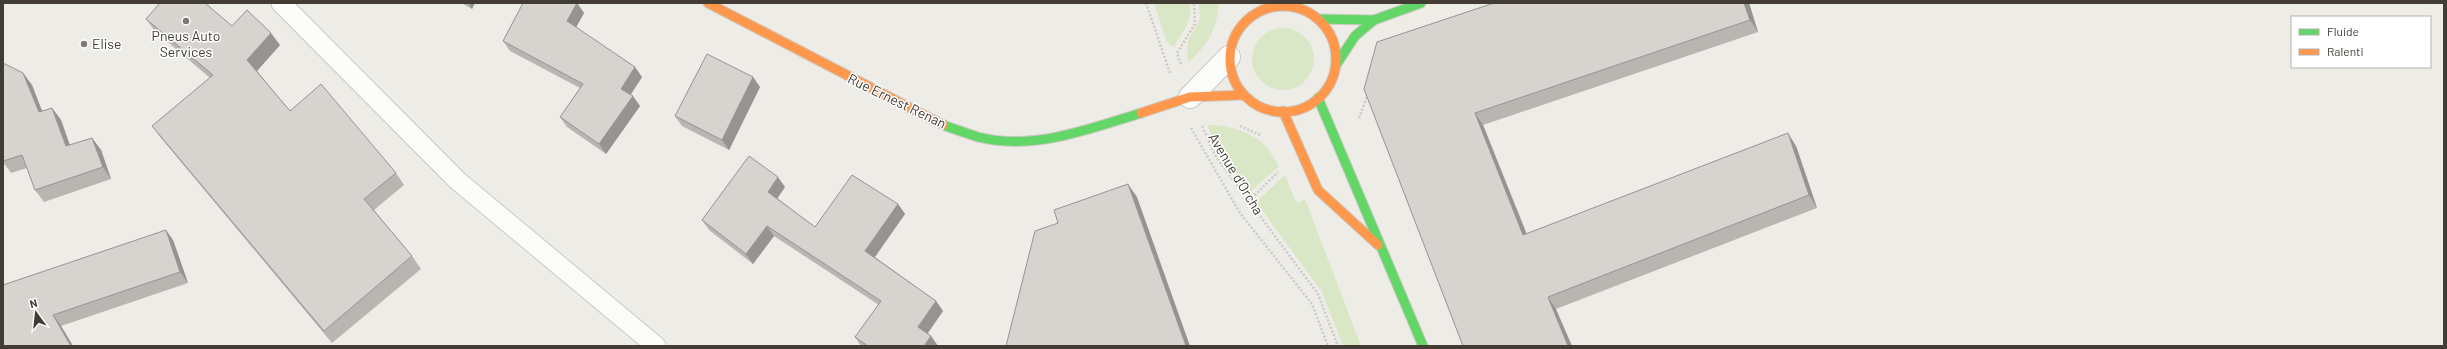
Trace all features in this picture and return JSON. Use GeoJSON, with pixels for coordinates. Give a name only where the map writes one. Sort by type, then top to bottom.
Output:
{"type":"FeatureCollection","features":[{"type":"Feature","properties":{"kind":"main road","name":"Rue Ernest Renan"},"geometry":{"type":"LineString","coordinates":[[708,3],[934,122],[979,137],[1023,141],[1064,137],[1184,99],[1244,95]]}},
{"type":"Feature","properties":{"kind":"main road"},"geometry":{"type":"LineString","coordinates":[[1336,65],[1335,48],[1329,32],[1318,19],[1297,7],[1273,5],[1260,10],[1248,19],[1238,30],[1232,43],[1230,57],[1236,84],[1244,95],[1255,104],[1269,110],[1283,112],[1308,106],[1327,88],[1336,65],[1355,36],[1374,20],[1421,3]]}},
{"type":"Feature","properties":{"kind":"main road"},"geometry":{"type":"LineString","coordinates":[[1244,8],[1248,19]]}},
{"type":"Feature","properties":{"kind":"main road"},"geometry":{"type":"LineString","coordinates":[[1318,19],[1374,20]]}},
{"type":"Feature","properties":{"kind":"main road"},"geometry":{"type":"LineString","coordinates":[[1318,98],[1423,346]]}},
{"type":"Feature","properties":{"kind":"main road"},"geometry":{"type":"LineString","coordinates":[[1283,112],[1318,190],[1383,250]]}},
{"type":"Feature","properties":{"kind":"street","name":"Rue Ernest Renan"},"geometry":{"type":"LineString","coordinates":[[1184,99],[1230,57]]}},
{"type":"Feature","properties":{"kind":"lane"},"geometry":{"type":"LineString","coordinates":[[281,3],[458,181],[656,346]]}},
{"type":"Feature","properties":{"kind":"path","name":"Avenue d'Orcha"},"geometry":{"type":"LineString","coordinates":[[1146,3],[1184,99],[1185,118],[1240,213],[1312,304],[1328,346]]}},
{"type":"Feature","properties":{"kind":"path"},"geometry":{"type":"LineString","coordinates":[[1194,3],[1196,10],[1195,24],[1177,53],[1184,99],[1216,157],[1318,294],[1338,346]]}},
{"type":"Feature","properties":{"kind":"path"},"geometry":{"type":"LineString","coordinates":[[1235,124],[1260,135],[1265,141]]}},
{"type":"Feature","properties":{"kind":"green space"},"geometry":{"type":"Polygon","coordinates":[[[1154,3],[1189,3],[1189,20],[1174,47],[1167,43],[1154,3]]]}},
{"type":"Feature","properties":{"kind":"green space"},"geometry":{"type":"Polygon","coordinates":[[[1198,3],[1219,3],[1218,13],[1216,22],[1206,43],[1188,63],[1188,41],[1200,17],[1198,3]]]}},
{"type":"Feature","properties":{"kind":"green space"},"geometry":{"type":"Polygon","coordinates":[[[1283,28],[1300,33],[1305,37],[1309,42],[1314,59],[1309,76],[1305,81],[1300,85],[1283,90],[1266,85],[1261,81],[1257,76],[1252,59],[1257,42],[1261,37],[1266,33],[1283,28]]]}},
{"type":"Feature","properties":{"kind":"green space"},"geometry":{"type":"Polygon","coordinates":[[[1207,125],[1230,127],[1245,132],[1265,145],[1279,166],[1249,193],[1217,148],[1207,125]]]}},
{"type":"Feature","properties":{"kind":"green space"},"geometry":{"type":"Polygon","coordinates":[[[1285,175],[1295,200],[1299,203],[1305,199],[1361,346],[1343,346],[1322,292],[1256,202],[1285,175]]]}},
{"type":"Feature","properties":{"kind":"building"},"geometry":{"type":"Polygon","coordinates":[[[160,3],[205,3],[232,26],[247,10],[271,33],[247,60],[290,111],[321,84],[396,173],[364,199],[412,256],[324,331],[152,126],[213,75],[146,19],[160,3]]]}},
{"type":"Feature","properties":{"kind":"building"},"geometry":{"type":"Polygon","coordinates":[[[523,3],[577,3],[567,21],[635,67],[621,89],[633,96],[599,144],[560,117],[583,84],[503,41],[523,3]]]}},
{"type":"Feature","properties":{"kind":"building"},"geometry":{"type":"Polygon","coordinates":[[[1494,3],[1744,3],[1750,20],[1475,113],[1523,235],[1788,133],[1809,195],[1548,297],[1568,346],[1463,346],[1364,89],[1377,42],[1494,3]]]}},
{"type":"Feature","properties":{"kind":"building"},"geometry":{"type":"Polygon","coordinates":[[[707,54],[753,77],[722,140],[675,116],[707,54]]]}},
{"type":"Feature","properties":{"kind":"building"},"geometry":{"type":"Polygon","coordinates":[[[3,63],[23,73],[39,112],[52,108],[66,146],[92,138],[103,167],[35,190],[22,155],[3,161],[3,63]]]}},
{"type":"Feature","properties":{"kind":"building"},"geometry":{"type":"Polygon","coordinates":[[[749,156],[778,177],[768,192],[815,227],[852,175],[898,204],[865,251],[936,301],[918,327],[931,336],[924,346],[868,346],[855,337],[881,301],[767,226],[746,254],[702,220],[749,156]]]}},
{"type":"Feature","properties":{"kind":"building"},"geometry":{"type":"Polygon","coordinates":[[[1128,184],[1186,346],[1006,346],[1035,231],[1058,223],[1054,210],[1128,184]]]}},
{"type":"Feature","properties":{"kind":"building"},"geometry":{"type":"Polygon","coordinates":[[[166,230],[180,272],[53,315],[71,346],[3,346],[3,285],[166,230]]]}},
{"type":"Feature","properties":{"kind":"traffic: fast"},"geometry":{"type":"LineString","coordinates":[[1336,65],[1355,36],[1374,20],[1421,3]]}},
{"type":"Feature","properties":{"kind":"traffic: fast"},"geometry":{"type":"LineString","coordinates":[[1318,19],[1374,20]]}},
{"type":"Feature","properties":{"kind":"traffic: fast"},"geometry":{"type":"LineString","coordinates":[[1318,98],[1423,346]]}},
{"type":"Feature","properties":{"kind":"traffic: fast"},"geometry":{"type":"LineString","coordinates":[[943,125],[978,137],[999,141],[1040,140],[1081,131],[1141,113]]}},
{"type":"Feature","properties":{"kind":"traffic: slow"},"geometry":{"type":"LineString","coordinates":[[708,3],[943,125]]}},
{"type":"Feature","properties":{"kind":"traffic: slow"},"geometry":{"type":"LineString","coordinates":[[1283,6],[1303,10],[1320,22],[1332,39],[1336,59],[1332,79],[1320,96],[1303,108],[1283,112],[1263,108],[1246,96],[1234,79],[1230,59],[1234,39],[1246,22],[1263,10],[1283,6]]}},
{"type":"Feature","properties":{"kind":"traffic: slow"},"geometry":{"type":"LineString","coordinates":[[1141,113],[1190,97],[1244,95]]}},
{"type":"Feature","properties":{"kind":"traffic: slow"},"geometry":{"type":"LineString","coordinates":[[1283,111],[1318,190],[1378,245]]}},
{"type":"Feature","properties":{"kind":"place","name":"Pneus Auto Services"},"geometry":{"type":"Point","coordinates":[186,21]}},
{"type":"Feature","properties":{"kind":"place","name":"Elise"},"geometry":{"type":"Point","coordinates":[84,44]}}]}
